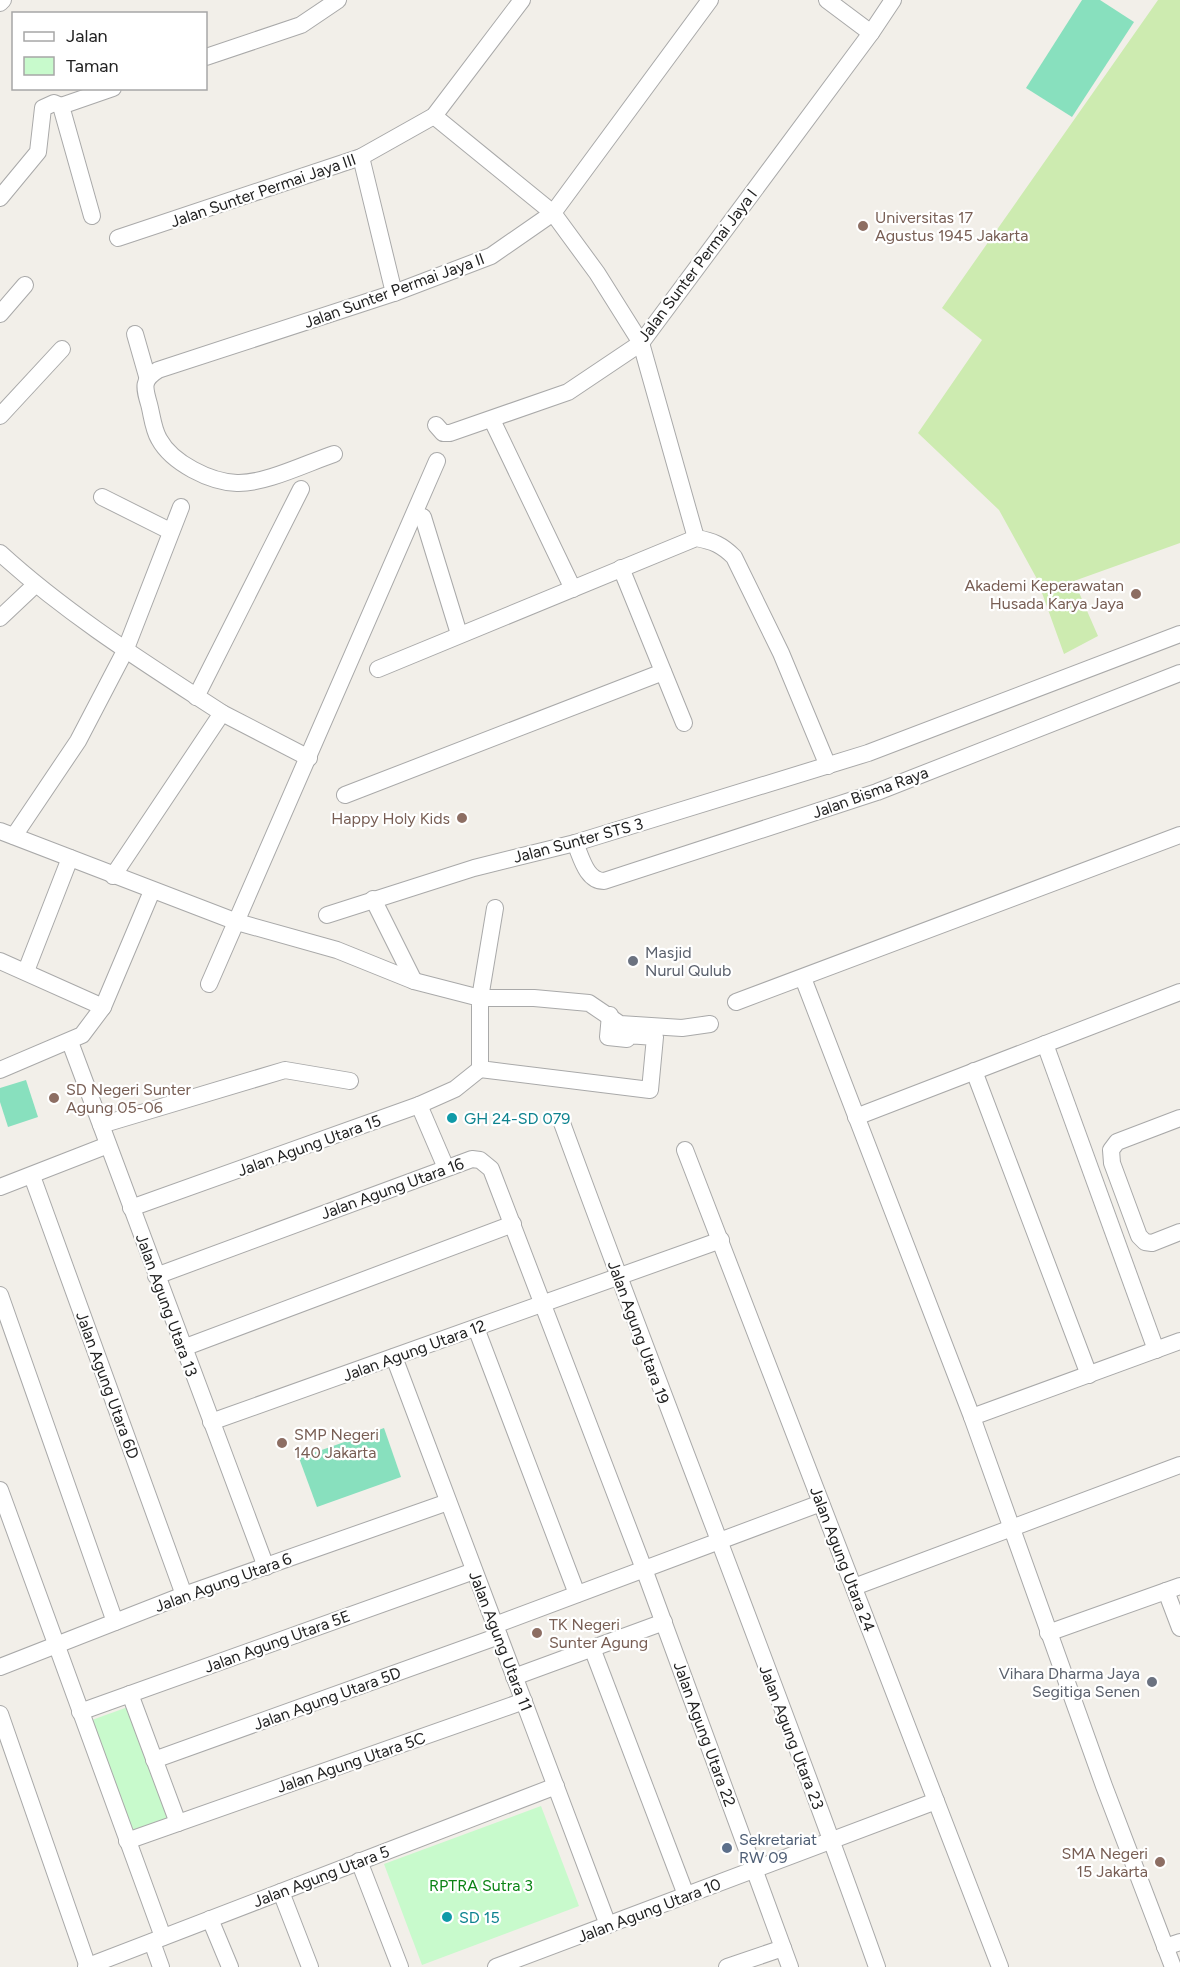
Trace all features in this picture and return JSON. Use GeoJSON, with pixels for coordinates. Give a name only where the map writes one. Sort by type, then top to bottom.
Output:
{"type":"FeatureCollection","features":[{"type":"Feature","properties":{"kind":"street"},"geometry":{"type":"LineString","coordinates":[[207,57],[301,25],[338,0]]}},
{"type":"Feature","properties":{"kind":"street","name":"Jalan Sunter Permai Jaya III"},"geometry":{"type":"LineString","coordinates":[[118,238],[361,158],[434,116],[522,0]]}},
{"type":"Feature","properties":{"kind":"street","name":"Jalan Sunter Permai Jaya II"},"geometry":{"type":"LineString","coordinates":[[147,376],[158,370],[394,293],[491,256],[553,213],[710,0]]}},
{"type":"Feature","properties":{"kind":"street"},"geometry":{"type":"LineString","coordinates":[[827,0],[871,33]]}},
{"type":"Feature","properties":{"kind":"street","name":"Jalan Sunter Permai Jaya I"},"geometry":{"type":"LineString","coordinates":[[436,425],[443,433],[450,433],[568,392],[641,343],[871,33],[893,0]]}},
{"type":"Feature","properties":{"kind":"street"},"geometry":{"type":"LineString","coordinates":[[0,198],[38,152],[43,108],[54,103],[61,106],[107,90]]}},
{"type":"Feature","properties":{"kind":"street"},"geometry":{"type":"LineString","coordinates":[[61,106],[92,216]]}},
{"type":"Feature","properties":{"kind":"street"},"geometry":{"type":"LineString","coordinates":[[434,116],[553,213],[597,273],[641,343],[696,538]]}},
{"type":"Feature","properties":{"kind":"street"},"geometry":{"type":"LineString","coordinates":[[361,158],[394,293]]}},
{"type":"Feature","properties":{"kind":"street"},"geometry":{"type":"LineString","coordinates":[[0,314],[25,285]]}},
{"type":"Feature","properties":{"kind":"street"},"geometry":{"type":"LineString","coordinates":[[135,334],[147,376],[144,386],[157,436],[168,452],[200,474],[237,483],[255,481],[334,454]]}},
{"type":"Feature","properties":{"kind":"street"},"geometry":{"type":"LineString","coordinates":[[0,416],[62,349]]}},
{"type":"Feature","properties":{"kind":"street"},"geometry":{"type":"LineString","coordinates":[[492,420],[573,589]]}},
{"type":"Feature","properties":{"kind":"street"},"geometry":{"type":"LineString","coordinates":[[209,984],[437,461]]}},
{"type":"Feature","properties":{"kind":"street"},"geometry":{"type":"LineString","coordinates":[[196,697],[301,489]]}},
{"type":"Feature","properties":{"kind":"street"},"geometry":{"type":"LineString","coordinates":[[102,497],[170,531]]}},
{"type":"Feature","properties":{"kind":"street"},"geometry":{"type":"LineString","coordinates":[[181,507],[125,651],[78,741],[7,834],[237,922],[337,950],[414,981],[480,998],[534,998],[588,1003],[610,1015],[620,1024],[682,1028],[710,1024]]}},
{"type":"Feature","properties":{"kind":"street"},"geometry":{"type":"LineString","coordinates":[[423,517],[459,634]]}},
{"type":"Feature","properties":{"kind":"street"},"geometry":{"type":"LineString","coordinates":[[378,669],[696,538],[722,546],[734,556],[781,652],[828,766]]}},
{"type":"Feature","properties":{"kind":"street"},"geometry":{"type":"LineString","coordinates":[[0,553],[36,585],[125,651],[222,713],[309,758]]}},
{"type":"Feature","properties":{"kind":"street"},"geometry":{"type":"LineString","coordinates":[[621,568],[684,723]]}},
{"type":"Feature","properties":{"kind":"street"},"geometry":{"type":"LineString","coordinates":[[0,618],[36,585]]}},
{"type":"Feature","properties":{"kind":"street","name":"Jalan Sunter STS 3"},"geometry":{"type":"LineString","coordinates":[[327,915],[474,868],[575,843],[828,766],[1180,634]]}},
{"type":"Feature","properties":{"kind":"street"},"geometry":{"type":"LineString","coordinates":[[345,795],[663,672]]}},
{"type":"Feature","properties":{"kind":"street","name":"Jalan Bisma Raya"},"geometry":{"type":"LineString","coordinates":[[575,843],[588,872],[599,881],[604,881],[877,792],[1180,673]]}},
{"type":"Feature","properties":{"kind":"street"},"geometry":{"type":"LineString","coordinates":[[113,876],[222,713]]}},
{"type":"Feature","properties":{"kind":"street"},"geometry":{"type":"LineString","coordinates":[[736,1002],[1180,835]]}},
{"type":"Feature","properties":{"kind":"street"},"geometry":{"type":"LineString","coordinates":[[26,971],[70,858]]}},
{"type":"Feature","properties":{"kind":"street"},"geometry":{"type":"LineString","coordinates":[[0,1070],[82,1035],[103,1006],[152,891]]}},
{"type":"Feature","properties":{"kind":"street"},"geometry":{"type":"LineString","coordinates":[[373,899],[414,981]]}},
{"type":"Feature","properties":{"kind":"street"},"geometry":{"type":"LineString","coordinates":[[495,908],[480,998],[480,1069],[650,1090],[655,1037],[627,1035],[627,1040],[608,1037],[610,1015]]}},
{"type":"Feature","properties":{"kind":"street"},"geometry":{"type":"LineString","coordinates":[[0,961],[103,1006]]}},
{"type":"Feature","properties":{"kind":"street"},"geometry":{"type":"LineString","coordinates":[[803,978],[972,1417],[1048,1633],[1173,1945],[1173,1967]]}},
{"type":"Feature","properties":{"kind":"street"},"geometry":{"type":"LineString","coordinates":[[856,1117],[1180,992]]}},
{"type":"Feature","properties":{"kind":"street","name":"Jalan Agung Utara 13"},"geometry":{"type":"LineString","coordinates":[[70,1042],[266,1567]]}},
{"type":"Feature","properties":{"kind":"street"},"geometry":{"type":"LineString","coordinates":[[1045,1044],[1156,1350]]}},
{"type":"Feature","properties":{"kind":"street","name":"Jalan Agung Utara 15"},"geometry":{"type":"LineString","coordinates":[[131,1209],[420,1106],[455,1089],[480,1069]]}},
{"type":"Feature","properties":{"kind":"street"},"geometry":{"type":"LineString","coordinates":[[101,1125],[285,1070],[350,1082]]}},
{"type":"Feature","properties":{"kind":"street"},"geometry":{"type":"LineString","coordinates":[[974,1071],[1089,1375]]}},
{"type":"Feature","properties":{"kind":"street"},"geometry":{"type":"LineString","coordinates":[[420,1106],[446,1168]]}},
{"type":"Feature","properties":{"kind":"street"},"geometry":{"type":"LineString","coordinates":[[1180,1118],[1117,1143],[1111,1150],[1112,1164],[1139,1236],[1145,1242],[1152,1243],[1180,1232]]}},
{"type":"Feature","properties":{"kind":"street","name":"Jalan Agung Utara 19"},"geometry":{"type":"LineString","coordinates":[[562,1123],[717,1541]]}},
{"type":"Feature","properties":{"kind":"street"},"geometry":{"type":"LineString","coordinates":[[0,1187],[108,1145]]}},
{"type":"Feature","properties":{"kind":"street","name":"Jalan Agung Utara 24"},"geometry":{"type":"LineString","coordinates":[[685,1150],[1000,1967]]}},
{"type":"Feature","properties":{"kind":"street","name":"Jalan Agung Utara 16"},"geometry":{"type":"LineString","coordinates":[[156,1276],[446,1168],[472,1159],[480,1160],[491,1169],[644,1569]]}},
{"type":"Feature","properties":{"kind":"street","name":"Jalan Agung Utara 6D"},"geometry":{"type":"LineString","coordinates":[[32,1176],[184,1595]]}},
{"type":"Feature","properties":{"kind":"street"},"geometry":{"type":"LineString","coordinates":[[183,1348],[513,1224]]}},
{"type":"Feature","properties":{"kind":"street","name":"Jalan Agung Utara 12"},"geometry":{"type":"LineString","coordinates":[[211,1422],[721,1240]]}},
{"type":"Feature","properties":{"kind":"street"},"geometry":{"type":"LineString","coordinates":[[0,1294],[115,1622]]}},
{"type":"Feature","properties":{"kind":"street"},"geometry":{"type":"LineString","coordinates":[[476,1328],[577,1594]]}},
{"type":"Feature","properties":{"kind":"street"},"geometry":{"type":"LineString","coordinates":[[972,1417],[1180,1341]]}},
{"type":"Feature","properties":{"kind":"street","name":"Jalan Agung Utara 11"},"geometry":{"type":"LineString","coordinates":[[394,1357],[608,1925]]}},
{"type":"Feature","properties":{"kind":"street"},"geometry":{"type":"LineString","coordinates":[[854,1587],[1180,1465]]}},
{"type":"Feature","properties":{"kind":"street"},"geometry":{"type":"LineString","coordinates":[[0,1490],[127,1842],[157,1940],[161,1967]]}},
{"type":"Feature","properties":{"kind":"street","name":"Jalan Agung Utara 6"},"geometry":{"type":"LineString","coordinates":[[0,1667],[57,1647],[184,1595],[448,1502]]}},
{"type":"Feature","properties":{"kind":"street","name":"Jalan Agung Utara 5D"},"geometry":{"type":"LineString","coordinates":[[154,1760],[497,1631],[577,1594],[821,1503]]}},
{"type":"Feature","properties":{"kind":"street","name":"Jalan Agung Utara 23"},"geometry":{"type":"LineString","coordinates":[[717,1541],[832,1840],[877,1967]]}},
{"type":"Feature","properties":{"kind":"street","name":"Jalan Agung Utara 22"},"geometry":{"type":"LineString","coordinates":[[644,1569],[790,1967]]}},
{"type":"Feature","properties":{"kind":"street","name":"Jalan Agung Utara 5E"},"geometry":{"type":"LineString","coordinates":[[80,1712],[474,1571]]}},
{"type":"Feature","properties":{"kind":"street"},"geometry":{"type":"LineString","coordinates":[[1048,1633],[1173,1589],[1180,1628]]}},
{"type":"Feature","properties":{"kind":"street"},"geometry":{"type":"LineString","coordinates":[[514,1677],[664,1622]]}},
{"type":"Feature","properties":{"kind":"street"},"geometry":{"type":"LineString","coordinates":[[592,1648],[686,1896]]}},
{"type":"Feature","properties":{"kind":"street"},"geometry":{"type":"LineString","coordinates":[[130,1694],[178,1823]]}},
{"type":"Feature","properties":{"kind":"street","name":"Jalan Agung Utara 5C"},"geometry":{"type":"LineString","coordinates":[[127,1842],[524,1701]]}},
{"type":"Feature","properties":{"kind":"street"},"geometry":{"type":"LineString","coordinates":[[0,1714],[87,1967]]}},
{"type":"Feature","properties":{"kind":"street","name":"Jalan Agung Utara 5"},"geometry":{"type":"LineString","coordinates":[[87,1967],[556,1786]]}},
{"type":"Feature","properties":{"kind":"street","name":"Jalan Agung Utara 10"},"geometry":{"type":"LineString","coordinates":[[496,1967],[936,1801]]}},
{"type":"Feature","properties":{"kind":"street"},"geometry":{"type":"LineString","coordinates":[[359,1862],[400,1967]]}},
{"type":"Feature","properties":{"kind":"street"},"geometry":{"type":"LineString","coordinates":[[282,1892],[310,1967]]}},
{"type":"Feature","properties":{"kind":"street"},"geometry":{"type":"LineString","coordinates":[[210,1919],[230,1967]]}},
{"type":"Feature","properties":{"kind":"street"},"geometry":{"type":"LineString","coordinates":[[727,1967],[783,1948]]}},
{"type":"Feature","properties":{"kind":"green space"},"geometry":{"type":"Polygon","coordinates":[[[1082,0],[1100,0],[1134,22],[1072,117],[1026,88],[1082,0]]]}},
{"type":"Feature","properties":{"kind":"green space"},"geometry":{"type":"Polygon","coordinates":[[[1158,0],[1180,0],[1180,543],[1074,581],[1098,636],[1064,654],[1037,579],[999,510],[918,433],[982,340],[942,308],[1158,0]]]}},
{"type":"Feature","properties":{"kind":"green space"},"geometry":{"type":"Polygon","coordinates":[[[26,1080],[38,1117],[8,1127],[0,1102],[0,1088],[26,1080]]]}},
{"type":"Feature","properties":{"kind":"green space"},"geometry":{"type":"Polygon","coordinates":[[[384,1428],[401,1477],[317,1507],[299,1458],[384,1428]]]}},
{"type":"Feature","properties":{"kind":"green space"},"geometry":{"type":"Polygon","coordinates":[[[128,1707],[169,1818],[130,1832],[89,1721],[128,1707]]]}},
{"type":"Feature","properties":{"kind":"green space","name":"RPTRA Sutra 3"},"geometry":{"type":"Polygon","coordinates":[[[541,1806],[579,1906],[422,1965],[384,1864],[541,1806]]]}},
{"type":"Feature","properties":{"kind":"place","name":"Universitas 17 Agustus 1945 Jakarta"},"geometry":{"type":"Point","coordinates":[863,226]}},
{"type":"Feature","properties":{"kind":"place","name":"Akademi Keperawatan Husada Karya Jaya"},"geometry":{"type":"Point","coordinates":[1136,594]}},
{"type":"Feature","properties":{"kind":"place","name":"Happy Holy Kids"},"geometry":{"type":"Point","coordinates":[462,818]}},
{"type":"Feature","properties":{"kind":"place","name":"Masjid Nurul Qulub"},"geometry":{"type":"Point","coordinates":[633,961]}},
{"type":"Feature","properties":{"kind":"place","name":"SD Negeri Sunter Agung 05-06"},"geometry":{"type":"Point","coordinates":[54,1098]}},
{"type":"Feature","properties":{"kind":"place","name":"GH 24-SD 079"},"geometry":{"type":"Point","coordinates":[452,1118]}},
{"type":"Feature","properties":{"kind":"place","name":"SMP Negeri 140 Jakarta"},"geometry":{"type":"Point","coordinates":[282,1443]}},
{"type":"Feature","properties":{"kind":"place","name":"TK Negeri Sunter Agung"},"geometry":{"type":"Point","coordinates":[537,1633]}},
{"type":"Feature","properties":{"kind":"place","name":"Vihara Dharma Jaya Segitiga Senen"},"geometry":{"type":"Point","coordinates":[1152,1682]}},
{"type":"Feature","properties":{"kind":"place","name":"Sekretariat RW 09"},"geometry":{"type":"Point","coordinates":[727,1848]}},
{"type":"Feature","properties":{"kind":"place","name":"SMA Negeri 15 Jakarta"},"geometry":{"type":"Point","coordinates":[1160,1862]}},
{"type":"Feature","properties":{"kind":"place","name":"SD 15"},"geometry":{"type":"Point","coordinates":[447,1917]}}]}
